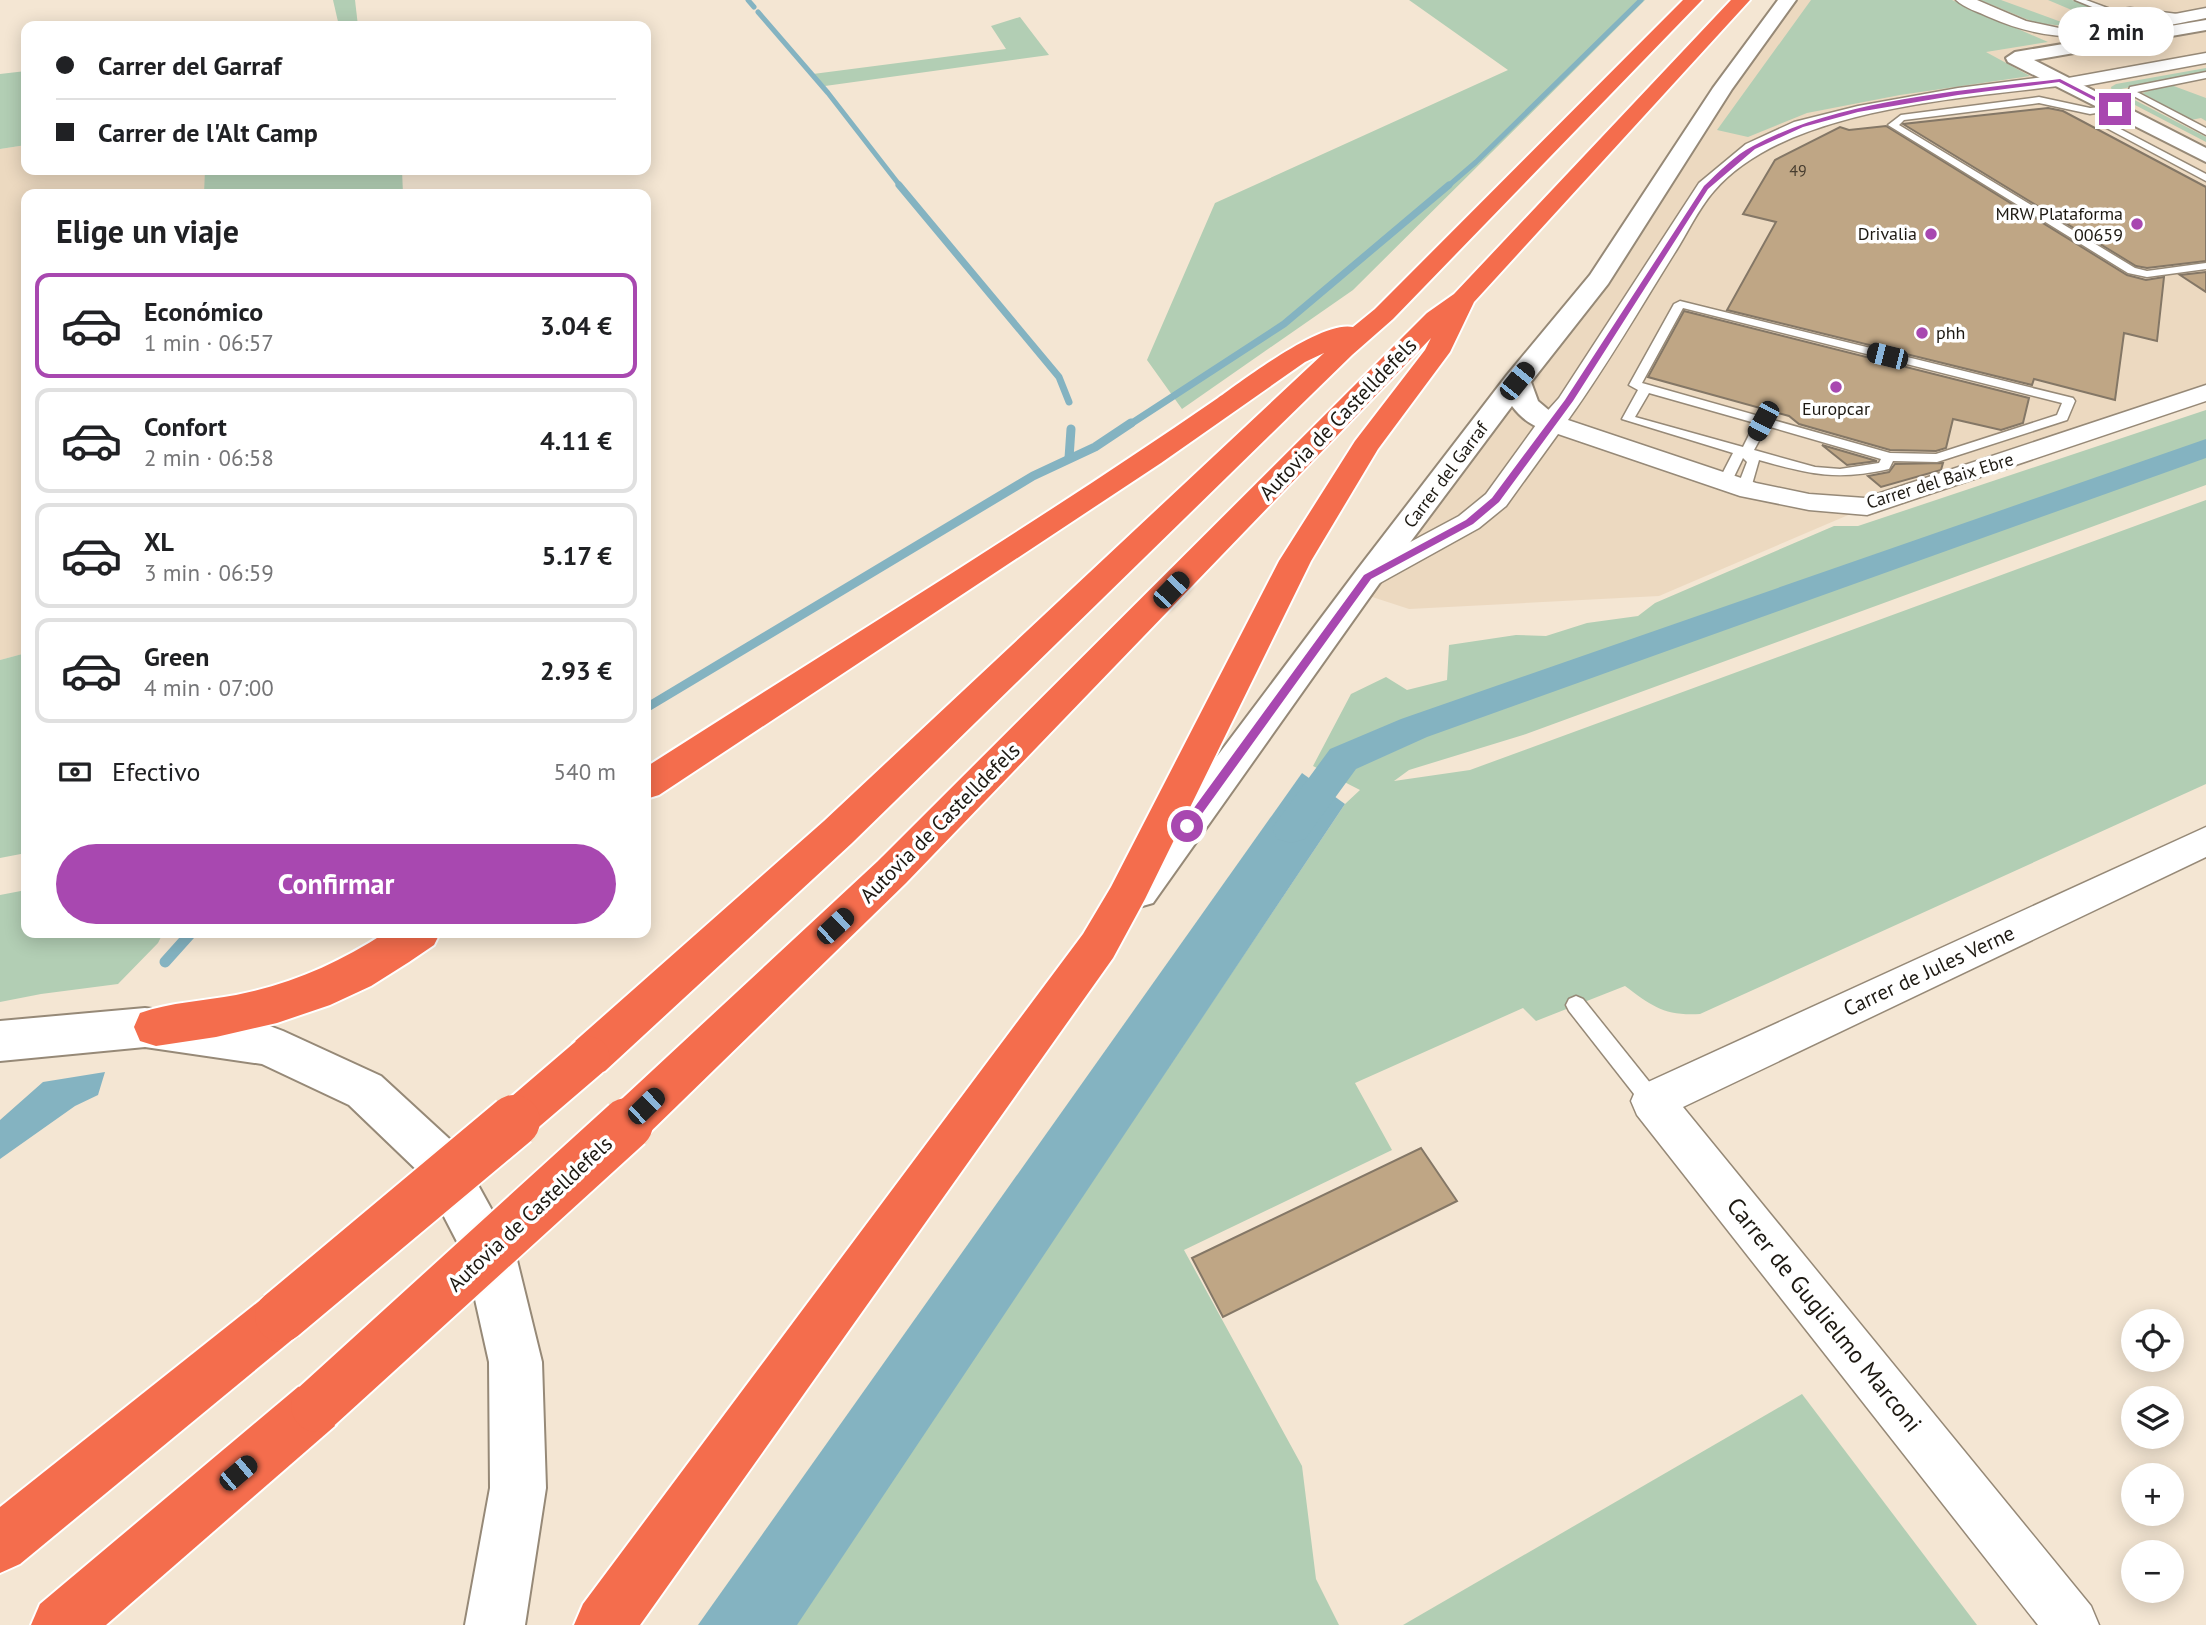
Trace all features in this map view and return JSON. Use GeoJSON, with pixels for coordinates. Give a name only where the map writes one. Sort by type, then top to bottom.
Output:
{"type":"FeatureCollection","features":[{"type":"Feature","properties":{"kind":"highway","name":"Autovia de Castelldefels"},"geometry":{"type":"LineString","coordinates":[[0,1544],[440,1185],[589,1057],[838,832],[1343,349],[1384,314],[1693,0]]}},
{"type":"Feature","properties":{"kind":"highway","name":"Autovia de Castelldefels"},"geometry":{"type":"LineString","coordinates":[[61,1625],[317,1406],[627,1124],[892,873],[1436,318],[1463,299],[1741,0]]}},
{"type":"Feature","properties":{"kind":"highway"},"geometry":{"type":"LineString","coordinates":[[604,1625],[1098,946],[1125,899],[1295,561],[1365,447],[1437,352],[1463,299]]}},
{"type":"Feature","properties":{"kind":"highway"},"geometry":{"type":"LineString","coordinates":[[651,782],[1151,457],[1296,356],[1384,314]]}},
{"type":"Feature","properties":{"kind":"highway"},"geometry":{"type":"LineString","coordinates":[[156,1027],[274,1005],[316,992],[351,975],[411,938]]}},
{"type":"Feature","properties":{"kind":"main road","name":"Carrer del Garraf"},"geometry":{"type":"LineString","coordinates":[[1098,946],[1368,577],[1517,381],[1599,279],[1723,88],[1787,0]]}},
{"type":"Feature","properties":{"kind":"main road"},"geometry":{"type":"LineString","coordinates":[[2206,25],[2015,58],[2057,79],[2116,116],[2206,156]]}},
{"type":"Feature","properties":{"kind":"main road"},"geometry":{"type":"LineString","coordinates":[[2057,79],[2206,44]]}},
{"type":"Feature","properties":{"kind":"main road"},"geometry":{"type":"LineString","coordinates":[[1517,381],[1525,405],[1550,424]]}},
{"type":"Feature","properties":{"kind":"main road"},"geometry":{"type":"LineString","coordinates":[[0,1041],[113,1027],[156,1027],[250,1041],[326,1067],[365,1089],[395,1112],[430,1146],[457,1183],[482,1228],[499,1273],[514,1340],[520,1399],[520,1462],[514,1528],[495,1625]]}},
{"type":"Feature","properties":{"kind":"street"},"geometry":{"type":"LineString","coordinates":[[1964,0],[2039,30],[2082,33],[2198,14]]}},
{"type":"Feature","properties":{"kind":"street"},"geometry":{"type":"LineString","coordinates":[[1368,577],[1469,522],[1496,500],[1569,401],[1706,187],[1753,148],[1801,126],[1857,111],[1958,93],[2206,58]]}},
{"type":"Feature","properties":{"kind":"street","name":"Carrer del Baix Ebre"},"geometry":{"type":"LineString","coordinates":[[1550,424],[1734,485],[1809,502],[1867,507],[2206,393]]}},
{"type":"Feature","properties":{"kind":"street","name":"Carrer de Jules Verne"},"geometry":{"type":"LineString","coordinates":[[1652,1101],[2206,841]]}},
{"type":"Feature","properties":{"kind":"street","name":"Carrer de Guglielmo Marconi"},"geometry":{"type":"LineString","coordinates":[[1652,1101],[2072,1625]]}},
{"type":"Feature","properties":{"kind":"lane"},"geometry":{"type":"LineString","coordinates":[[2079,0],[2112,13],[2130,10],[2198,14]]}},
{"type":"Feature","properties":{"kind":"lane"},"geometry":{"type":"LineString","coordinates":[[2206,75],[2133,89],[2132,93],[2206,132]]}},
{"type":"Feature","properties":{"kind":"lane"},"geometry":{"type":"LineString","coordinates":[[2206,178],[2116,116],[2062,104],[2033,101],[1901,118],[1893,125],[2132,271],[2147,274],[2206,266]]}},
{"type":"Feature","properties":{"kind":"lane"},"geometry":{"type":"LineString","coordinates":[[2062,104],[2116,116]]}},
{"type":"Feature","properties":{"kind":"lane"},"geometry":{"type":"LineString","coordinates":[[1680,304],[2069,401],[2062,417],[1937,458],[1889,457],[1645,388],[1635,385],[1680,304]]}},
{"type":"Feature","properties":{"kind":"lane"},"geometry":{"type":"LineString","coordinates":[[1645,388],[1628,419],[1814,471],[1840,473],[1884,466],[1889,457]]}},
{"type":"Feature","properties":{"kind":"lane"},"geometry":{"type":"LineString","coordinates":[[1746,453],[1763,421]]}},
{"type":"Feature","properties":{"kind":"lane"},"geometry":{"type":"LineString","coordinates":[[1734,485],[1754,462],[1746,453]]}},
{"type":"Feature","properties":{"kind":"lane","name":"Carrer de Guglielmo Marconi"},"geometry":{"type":"LineString","coordinates":[[1576,1005],[1652,1101]]}},
{"type":"Feature","properties":{"kind":"shaded area"},"geometry":{"type":"Polygon","coordinates":[[[1787,0],[2206,0],[2206,393],[1867,507],[1659,596],[1409,609],[1357,592],[1517,381],[1787,0]]]}},
{"type":"Feature","properties":{"kind":"shaded area"},"geometry":{"type":"Polygon","coordinates":[[[21,146],[21,175],[206,175],[205,189],[21,189],[21,654],[0,660],[0,149],[21,146]]]}},
{"type":"Feature","properties":{"kind":"green space"},"geometry":{"type":"Polygon","coordinates":[[[333,0],[355,0],[357,21],[338,21],[333,0]]]}},
{"type":"Feature","properties":{"kind":"green space"},"geometry":{"type":"Polygon","coordinates":[[[1409,0],[1645,0],[1353,290],[1182,409],[1147,360],[1215,203],[1508,70],[1409,0]]]}},
{"type":"Feature","properties":{"kind":"green space"},"geometry":{"type":"Polygon","coordinates":[[[1811,0],[1952,0],[2048,42],[1986,52],[2030,76],[1900,95],[1807,113],[1748,137],[1717,130],[1811,0]]]}},
{"type":"Feature","properties":{"kind":"green space"},"geometry":{"type":"Polygon","coordinates":[[[1980,0],[2001,0],[2075,27],[2036,23],[1980,0]]]}},
{"type":"Feature","properties":{"kind":"green space"},"geometry":{"type":"Polygon","coordinates":[[[2048,0],[2072,0],[2114,17],[2149,14],[2100,22],[2048,0]]]}},
{"type":"Feature","properties":{"kind":"green space"},"geometry":{"type":"Polygon","coordinates":[[[1020,17],[1049,55],[825,86],[813,74],[1006,49],[991,26],[1020,17]]]}},
{"type":"Feature","properties":{"kind":"green space"},"geometry":{"type":"Polygon","coordinates":[[[2206,68],[2206,72],[2121,89],[2125,95],[2206,137],[2206,142],[2112,93],[2111,87],[2116,84],[2206,68]]]}},
{"type":"Feature","properties":{"kind":"green space"},"geometry":{"type":"Polygon","coordinates":[[[21,72],[21,146],[0,149],[0,74],[21,72]]]}},
{"type":"Feature","properties":{"kind":"green space"},"geometry":{"type":"Polygon","coordinates":[[[2171,85],[2206,98],[2206,121],[2201,118],[2191,120],[2142,93],[2171,85]]]}},
{"type":"Feature","properties":{"kind":"green space"},"geometry":{"type":"Polygon","coordinates":[[[205,175],[402,175],[403,189],[204,189],[205,175]]]}},
{"type":"Feature","properties":{"kind":"green space"},"geometry":{"type":"Polygon","coordinates":[[[2206,410],[2206,485],[1523,735],[1409,770],[1394,781],[1470,770],[2206,500],[2206,784],[1700,1014],[1677,1013],[1659,1008],[1625,986],[1536,1021],[1523,1008],[1355,1083],[1392,1150],[1184,1250],[1302,1466],[1316,1579],[1339,1625],[795,1625],[1345,804],[1360,790],[1313,766],[1351,694],[1386,677],[1407,690],[1447,680],[1449,645],[1516,635],[1546,636],[1587,623],[1638,616],[1655,603],[1834,526],[1858,526],[2206,410]]]}},
{"type":"Feature","properties":{"kind":"green space"},"geometry":{"type":"Polygon","coordinates":[[[21,654],[21,854],[0,858],[0,660],[21,654]]]}},
{"type":"Feature","properties":{"kind":"green space"},"geometry":{"type":"Polygon","coordinates":[[[21,891],[21,938],[160,938],[118,984],[0,1002],[0,895],[21,891]]]}},
{"type":"Feature","properties":{"kind":"green space"},"geometry":{"type":"Polygon","coordinates":[[[1802,1394],[1977,1625],[1403,1625],[1802,1394]]]}},
{"type":"Feature","properties":{"kind":"water"},"geometry":{"type":"Polygon","coordinates":[[[1302,773],[1345,804],[797,1625],[698,1625],[1302,773]]]}},
{"type":"Feature","properties":{"kind":"water"},"geometry":{"type":"Polygon","coordinates":[[[105,1072],[98,1095],[75,1106],[0,1159],[0,1120],[43,1082],[105,1072]]]}},
{"type":"Feature","properties":{"kind":"building","name":"MRW Plataforma 00659"},"geometry":{"type":"Polygon","coordinates":[[[2048,108],[2063,111],[2206,187],[2206,261],[2147,268],[2136,266],[1903,124],[2048,108]]]}},
{"type":"Feature","properties":{"kind":"building"},"geometry":{"type":"Polygon","coordinates":[[[1886,126],[2127,275],[2146,280],[2164,277],[2157,341],[2124,333],[2115,400],[2034,379],[2032,385],[1727,310],[1776,222],[1743,214],[1775,160],[1840,127],[1849,130],[1886,126]]]}},
{"type":"Feature","properties":{"kind":"building"},"geometry":{"type":"Polygon","coordinates":[[[2206,272],[2206,292],[2180,275],[2206,272]]]}},
{"type":"Feature","properties":{"kind":"building","name":"Europcar"},"geometry":{"type":"Polygon","coordinates":[[[1684,311],[2029,398],[2023,423],[2001,430],[1953,419],[1946,448],[1936,451],[1890,450],[1799,424],[1789,416],[1648,377],[1684,311]]]}},
{"type":"Feature","properties":{"kind":"building"},"geometry":{"type":"Polygon","coordinates":[[[1822,445],[1877,461],[1847,465],[1822,445]]]}},
{"type":"Feature","properties":{"kind":"building"},"geometry":{"type":"Polygon","coordinates":[[[1943,463],[1941,470],[1881,487],[1868,476],[1889,472],[1895,464],[1943,463]]]}},
{"type":"Feature","properties":{"kind":"building"},"geometry":{"type":"Polygon","coordinates":[[[1421,1148],[1457,1201],[1223,1317],[1192,1258],[1421,1148]]]}},
{"type":"Feature","properties":{"kind":"waterway"},"geometry":{"type":"LineString","coordinates":[[748,0],[754,7]]}},
{"type":"Feature","properties":{"kind":"waterway"},"geometry":{"type":"LineString","coordinates":[[1447,187],[1476,162],[1641,0]]}},
{"type":"Feature","properties":{"kind":"waterway"},"geometry":{"type":"LineString","coordinates":[[758,12],[828,93],[901,187]]}},
{"type":"Feature","properties":{"kind":"waterway"},"geometry":{"type":"LineString","coordinates":[[899,185],[1059,377],[1069,402]]}},
{"type":"Feature","properties":{"kind":"waterway"},"geometry":{"type":"LineString","coordinates":[[1129,425],[1284,324],[1449,185]]}},
{"type":"Feature","properties":{"kind":"waterway"},"geometry":{"type":"LineString","coordinates":[[651,705],[1033,476],[1095,447],[1131,423]]}},
{"type":"Feature","properties":{"kind":"waterway"},"geometry":{"type":"LineString","coordinates":[[1069,458],[1071,429]]}},
{"type":"Feature","properties":{"kind":"waterway"},"geometry":{"type":"LineString","coordinates":[[1291,828],[1343,759],[1414,728],[2206,448]]}},
{"type":"Feature","properties":{"kind":"waterway"},"geometry":{"type":"LineString","coordinates":[[165,962],[187,938]]}},
{"type":"Feature","properties":{"kind":"place","name":"MRW Plataforma 00659"},"geometry":{"type":"Point","coordinates":[2137,224]}},
{"type":"Feature","properties":{"kind":"place","name":"Drivalia"},"geometry":{"type":"Point","coordinates":[1931,234]}},
{"type":"Feature","properties":{"kind":"place","name":"phh"},"geometry":{"type":"Point","coordinates":[1922,333]}},
{"type":"Feature","properties":{"kind":"place","name":"Europcar"},"geometry":{"type":"Point","coordinates":[1836,387]}},
{"type":"Feature","properties":{"kind":"route"},"geometry":{"type":"LineString","coordinates":[[1187,826],[1368,577],[1469,522],[1496,500],[1569,401],[1706,187],[1728,167],[1753,148],[1801,126],[1857,111],[1958,93],[2060,80],[2115,109]]}}]}
